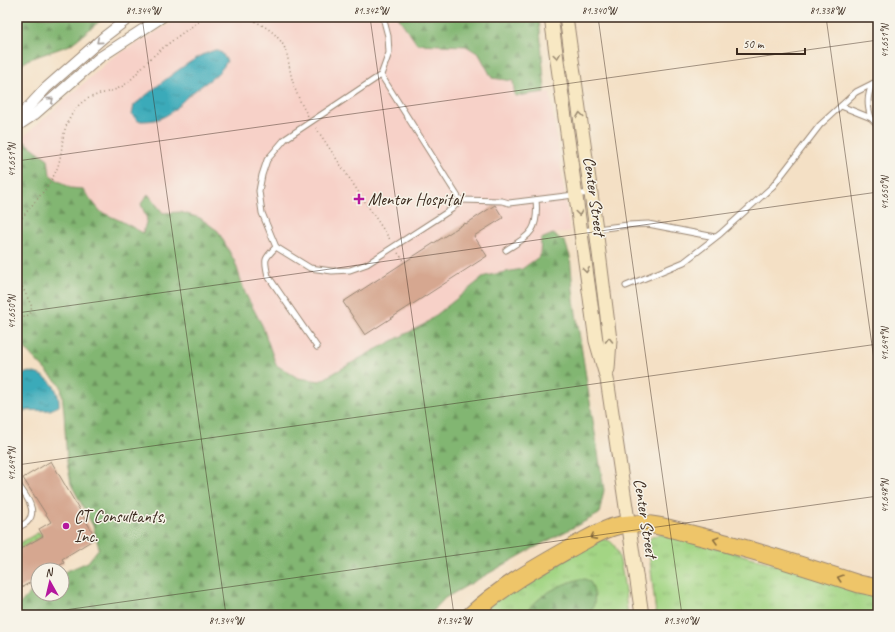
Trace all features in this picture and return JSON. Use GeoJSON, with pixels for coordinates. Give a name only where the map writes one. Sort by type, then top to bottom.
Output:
{"type":"FeatureCollection","features":[{"type":"Feature","properties":{"kind":"highway"},"geometry":{"type":"LineString","coordinates":[[471,615],[482,604],[508,584],[538,566],[609,528],[629,524],[651,525],[711,539],[764,553],[859,584],[878,588]]}},
{"type":"Feature","properties":{"kind":"main road","name":"Center Street"},"geometry":{"type":"LineString","coordinates":[[551,17],[596,341],[608,379],[642,615]]}},
{"type":"Feature","properties":{"kind":"main road","name":"Center Street"},"geometry":{"type":"LineString","coordinates":[[566,17],[610,340],[608,379]]}},
{"type":"Feature","properties":{"kind":"street"},"geometry":{"type":"LineString","coordinates":[[18,124],[22,113],[46,88],[104,37],[130,17]]}},
{"type":"Feature","properties":{"kind":"street"},"geometry":{"type":"LineString","coordinates":[[18,124],[35,114],[99,58],[162,17]]}},
{"type":"Feature","properties":{"kind":"lane"},"geometry":{"type":"LineString","coordinates":[[383,17],[388,36],[389,52],[381,75],[285,138],[268,160],[262,175],[259,191],[262,214],[276,247],[310,268],[332,271],[350,270],[367,264],[394,247],[452,209],[460,200],[502,201],[509,203],[591,193]]}},
{"type":"Feature","properties":{"kind":"lane"},"geometry":{"type":"LineString","coordinates":[[381,75],[460,200]]}},
{"type":"Feature","properties":{"kind":"lane"},"geometry":{"type":"LineString","coordinates":[[626,286],[684,262],[715,237],[773,186],[820,125],[856,92],[878,81]]}},
{"type":"Feature","properties":{"kind":"lane"},"geometry":{"type":"LineString","coordinates":[[872,84],[867,98],[868,107],[872,118],[878,125]]}},
{"type":"Feature","properties":{"kind":"lane"},"geometry":{"type":"LineString","coordinates":[[841,106],[872,118]]}},
{"type":"Feature","properties":{"kind":"lane"},"geometry":{"type":"LineString","coordinates":[[506,250],[525,238],[531,232],[538,213],[536,200]]}},
{"type":"Feature","properties":{"kind":"lane"},"geometry":{"type":"LineString","coordinates":[[581,231],[648,224],[715,237]]}},
{"type":"Feature","properties":{"kind":"lane"},"geometry":{"type":"LineString","coordinates":[[276,247],[266,257],[268,276],[317,347]]}},
{"type":"Feature","properties":{"kind":"lane"},"geometry":{"type":"LineString","coordinates":[[17,483],[32,506],[32,514],[29,521],[17,528]]}},
{"type":"Feature","properties":{"kind":"path"},"geometry":{"type":"LineString","coordinates":[[17,224],[52,181],[61,155],[66,124],[79,106],[85,100],[104,92],[120,88],[174,38],[206,17]]}},
{"type":"Feature","properties":{"kind":"path"},"geometry":{"type":"LineString","coordinates":[[248,17],[265,26],[280,39],[289,56],[292,77],[298,99],[311,121],[405,262]]}},
{"type":"Feature","properties":{"kind":"path"},"geometry":{"type":"LineString","coordinates":[[17,276],[32,307],[30,314],[25,317],[17,318]]}},
{"type":"Feature","properties":{"kind":"shaded area","name":"Mentor Hospital"},"geometry":{"type":"Polygon","coordinates":[[[181,17],[398,17],[417,44],[466,46],[479,54],[492,78],[513,81],[515,96],[550,92],[570,232],[553,234],[541,239],[540,256],[522,269],[485,276],[425,324],[371,352],[321,381],[298,378],[276,365],[262,325],[245,293],[235,262],[180,212],[163,213],[142,204],[147,219],[144,233],[101,212],[82,189],[70,188],[49,175],[48,159],[21,139],[112,58],[181,17]]]}},
{"type":"Feature","properties":{"kind":"green space"},"geometry":{"type":"Polygon","coordinates":[[[17,17],[105,17],[70,45],[27,60],[17,70],[17,17]]]}},
{"type":"Feature","properties":{"kind":"green space"},"geometry":{"type":"Polygon","coordinates":[[[398,17],[539,17],[545,92],[515,96],[513,81],[492,78],[479,54],[466,46],[417,44],[398,17]]]}},
{"type":"Feature","properties":{"kind":"green space"},"geometry":{"type":"Polygon","coordinates":[[[21,139],[48,159],[50,175],[70,188],[82,189],[101,212],[143,233],[147,219],[141,204],[148,194],[163,213],[180,212],[200,218],[218,231],[235,262],[245,293],[262,325],[276,365],[298,378],[320,381],[425,324],[485,276],[522,269],[540,256],[541,239],[553,234],[565,242],[570,256],[574,301],[604,490],[599,514],[532,549],[445,598],[429,615],[17,615],[17,605],[20,604],[30,593],[30,602],[70,602],[70,570],[88,562],[99,548],[93,526],[71,484],[67,462],[61,386],[26,350],[17,333],[17,142],[21,139]]]}},
{"type":"Feature","properties":{"kind":"green space"},"geometry":{"type":"Polygon","coordinates":[[[39,532],[42,536],[17,550],[17,545],[39,532]]]}},
{"type":"Feature","properties":{"kind":"green space"},"geometry":{"type":"Polygon","coordinates":[[[667,534],[878,593],[878,615],[656,615],[648,543],[653,536],[667,534]]]}},
{"type":"Feature","properties":{"kind":"green space"},"geometry":{"type":"Polygon","coordinates":[[[602,539],[608,540],[612,543],[619,557],[628,615],[479,615],[499,597],[602,539]]]}},
{"type":"Feature","properties":{"kind":"green space"},"geometry":{"type":"Polygon","coordinates":[[[580,579],[589,581],[594,590],[594,604],[587,615],[524,615],[535,602],[549,592],[564,584],[580,579]]]}},
{"type":"Feature","properties":{"kind":"water"},"geometry":{"type":"Polygon","coordinates":[[[215,50],[222,53],[227,61],[224,67],[170,113],[160,118],[148,121],[138,121],[132,115],[134,105],[162,82],[194,60],[215,50]]]}},
{"type":"Feature","properties":{"kind":"water"},"geometry":{"type":"Polygon","coordinates":[[[30,372],[50,381],[57,393],[59,406],[50,410],[17,411],[17,377],[18,375],[30,372]]]}},
{"type":"Feature","properties":{"kind":"building"},"geometry":{"type":"Polygon","coordinates":[[[495,205],[503,218],[474,236],[487,256],[365,335],[343,302],[495,205]]]}},
{"type":"Feature","properties":{"kind":"building","name":"CT Consultants, Inc."},"geometry":{"type":"Polygon","coordinates":[[[51,461],[96,538],[62,559],[64,562],[30,562],[30,583],[17,590],[17,551],[43,536],[39,529],[51,522],[23,478],[51,461]]]}},
{"type":"Feature","properties":{"kind":"place","name":"Mentor Hospital"},"geometry":{"type":"Point","coordinates":[359,199]}},
{"type":"Feature","properties":{"kind":"place","name":"CT Consultants, Inc."},"geometry":{"type":"Point","coordinates":[66,526]}}]}
